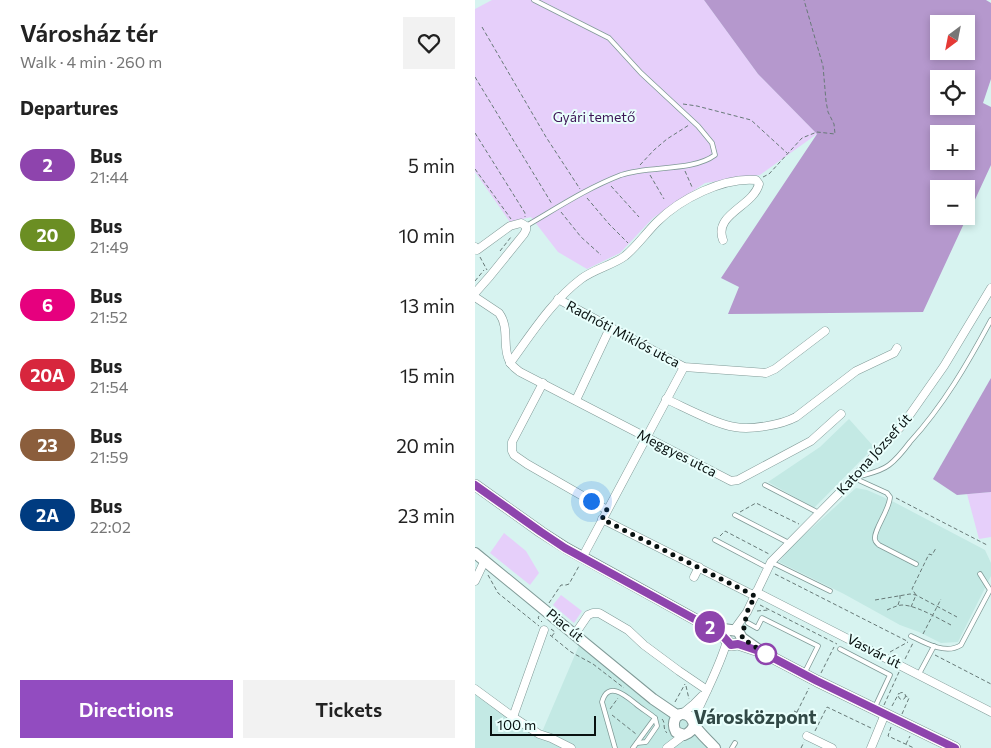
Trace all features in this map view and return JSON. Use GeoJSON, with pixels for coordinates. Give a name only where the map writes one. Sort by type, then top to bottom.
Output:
{"type":"FeatureCollection","features":[{"type":"Feature","properties":{"kind":"street"},"geometry":{"type":"LineString","coordinates":[[510,363],[558,299],[582,278],[623,257],[657,222],[677,206],[708,188],[739,180],[756,180],[759,184],[757,191],[749,201],[729,216],[723,225],[721,235],[723,240]]}},
{"type":"Feature","properties":{"kind":"street"},"geometry":{"type":"LineString","coordinates":[[476,249],[510,226],[522,227],[490,276],[475,295],[501,316],[505,324],[510,363]]}},
{"type":"Feature","properties":{"kind":"street","name":"Katona József út"},"geometry":{"type":"LineString","coordinates":[[694,723],[707,690],[750,611],[771,564],[904,423],[944,366],[991,288]]}},
{"type":"Feature","properties":{"kind":"street","name":"Radnóti Miklós utca"},"geometry":{"type":"LineString","coordinates":[[558,299],[684,367],[766,373],[775,369],[825,331]]}},
{"type":"Feature","properties":{"kind":"street"},"geometry":{"type":"LineString","coordinates":[[576,400],[610,328]]}},
{"type":"Feature","properties":{"kind":"street"},"geometry":{"type":"LineString","coordinates":[[667,399],[718,422],[737,428],[765,426],[788,421],[796,418],[856,371],[893,353],[897,348]]}},
{"type":"Feature","properties":{"kind":"street","name":"Meggyes utca"},"geometry":{"type":"LineString","coordinates":[[510,363],[520,372],[731,481],[738,480],[811,441],[841,414]]}},
{"type":"Feature","properties":{"kind":"street"},"geometry":{"type":"LineString","coordinates":[[582,560],[684,367]]}},
{"type":"Feature","properties":{"kind":"street"},"geometry":{"type":"LineString","coordinates":[[543,383],[512,442],[514,455],[607,510]]}},
{"type":"Feature","properties":{"kind":"street"},"geometry":{"type":"LineString","coordinates":[[475,485],[582,560],[720,633],[735,638],[804,674],[883,709],[955,748]]}},
{"type":"Feature","properties":{"kind":"street","name":"Vasvár út"},"geometry":{"type":"LineString","coordinates":[[602,519],[658,551],[699,567],[736,590],[756,597],[902,665],[991,712]]}},
{"type":"Feature","properties":{"kind":"street","name":"Piac út"},"geometry":{"type":"LineString","coordinates":[[475,553],[484,563],[575,634],[653,699],[678,726]]}},
{"type":"Feature","properties":{"kind":"street"},"geometry":{"type":"LineString","coordinates":[[475,581],[484,563]]}},
{"type":"Feature","properties":{"kind":"street"},"geometry":{"type":"LineString","coordinates":[[694,577],[699,567]]}},
{"type":"Feature","properties":{"kind":"street"},"geometry":{"type":"LineString","coordinates":[[575,634],[588,615],[599,612],[628,630],[644,645],[707,690],[678,726],[665,748]]}},
{"type":"Feature","properties":{"kind":"street"},"geometry":{"type":"LineString","coordinates":[[513,717],[544,630]]}},
{"type":"Feature","properties":{"kind":"street"},"geometry":{"type":"LineString","coordinates":[[475,689],[539,734],[571,748]]}},
{"type":"Feature","properties":{"kind":"street"},"geometry":{"type":"LineString","coordinates":[[871,748],[878,731],[883,709]]}},
{"type":"Feature","properties":{"kind":"street"},"geometry":{"type":"LineString","coordinates":[[678,726],[687,715],[690,716],[714,748]]}},
{"type":"Feature","properties":{"kind":"street"},"geometry":{"type":"LineString","coordinates":[[678,726],[692,730],[694,723]]}},
{"type":"Feature","properties":{"kind":"street"},"geometry":{"type":"LineString","coordinates":[[678,726],[714,748]]}},
{"type":"Feature","properties":{"kind":"street"},"geometry":{"type":"LineString","coordinates":[[811,734],[832,748]]}},
{"type":"Feature","properties":{"kind":"lane"},"geometry":{"type":"LineString","coordinates":[[522,227],[582,193],[621,175],[707,161],[715,155],[713,144],[673,102],[641,73],[609,38],[534,0]]}},
{"type":"Feature","properties":{"kind":"lane"},"geometry":{"type":"LineString","coordinates":[[854,478],[889,465],[913,440],[932,417],[959,376],[991,320]]}},
{"type":"Feature","properties":{"kind":"lane"},"geometry":{"type":"LineString","coordinates":[[854,478],[890,496],[890,502],[875,535],[875,539],[879,545],[915,564]]}},
{"type":"Feature","properties":{"kind":"lane"},"geometry":{"type":"LineString","coordinates":[[765,485],[819,513]]}},
{"type":"Feature","properties":{"kind":"lane"},"geometry":{"type":"LineString","coordinates":[[735,515],[789,543]]}},
{"type":"Feature","properties":{"kind":"lane"},"geometry":{"type":"LineString","coordinates":[[715,540],[830,591]]}},
{"type":"Feature","properties":{"kind":"lane"},"geometry":{"type":"LineString","coordinates":[[911,636],[934,646],[954,648],[961,645],[990,590],[981,574]]}},
{"type":"Feature","properties":{"kind":"lane"},"geometry":{"type":"LineString","coordinates":[[748,622],[757,628],[762,618],[818,646],[804,674]]}},
{"type":"Feature","properties":{"kind":"lane"},"geometry":{"type":"LineString","coordinates":[[919,674],[934,646]]}},
{"type":"Feature","properties":{"kind":"lane"},"geometry":{"type":"LineString","coordinates":[[840,649],[890,675],[883,709]]}},
{"type":"Feature","properties":{"kind":"lane"},"geometry":{"type":"LineString","coordinates":[[615,748],[602,702],[607,693],[614,690],[621,692],[658,718],[633,748]]}},
{"type":"Feature","properties":{"kind":"lane"},"geometry":{"type":"LineString","coordinates":[[732,748],[735,743]]}},
{"type":"Feature","properties":{"kind":"path"},"geometry":{"type":"LineString","coordinates":[[756,180],[769,174],[802,138],[817,132],[835,134],[834,124],[828,112],[826,101],[823,66],[804,0]]}},
{"type":"Feature","properties":{"kind":"path"},"geometry":{"type":"LineString","coordinates":[[483,27],[546,137],[582,193],[633,248]]}},
{"type":"Feature","properties":{"kind":"path"},"geometry":{"type":"LineString","coordinates":[[475,76],[556,208],[581,237],[601,255]]}},
{"type":"Feature","properties":{"kind":"path"},"geometry":{"type":"LineString","coordinates":[[673,102],[751,120],[787,153]]}},
{"type":"Feature","properties":{"kind":"path"},"geometry":{"type":"LineString","coordinates":[[632,172],[667,139],[681,132],[693,122]]}},
{"type":"Feature","properties":{"kind":"path"},"geometry":{"type":"LineString","coordinates":[[475,133],[525,213],[522,227]]}},
{"type":"Feature","properties":{"kind":"path"},"geometry":{"type":"LineString","coordinates":[[683,166],[692,187]]}},
{"type":"Feature","properties":{"kind":"path"},"geometry":{"type":"LineString","coordinates":[[475,169],[522,227]]}},
{"type":"Feature","properties":{"kind":"path"},"geometry":{"type":"LineString","coordinates":[[647,170],[664,199]]}},
{"type":"Feature","properties":{"kind":"path"},"geometry":{"type":"LineString","coordinates":[[607,182],[639,217]]}},
{"type":"Feature","properties":{"kind":"path"},"geometry":{"type":"LineString","coordinates":[[476,249],[490,276]]}},
{"type":"Feature","properties":{"kind":"path"},"geometry":{"type":"LineString","coordinates":[[887,493],[987,546]]}},
{"type":"Feature","properties":{"kind":"path"},"geometry":{"type":"LineString","coordinates":[[735,515],[756,503],[800,524]]}},
{"type":"Feature","properties":{"kind":"path"},"geometry":{"type":"LineString","coordinates":[[715,540],[725,531],[771,564],[913,644],[902,665]]}},
{"type":"Feature","properties":{"kind":"path"},"geometry":{"type":"LineString","coordinates":[[905,594],[912,589],[929,554],[932,555],[936,548]]}},
{"type":"Feature","properties":{"kind":"path"},"geometry":{"type":"LineString","coordinates":[[548,603],[561,585],[569,584],[582,560]]}},
{"type":"Feature","properties":{"kind":"path"},"geometry":{"type":"LineString","coordinates":[[484,563],[490,580],[498,593],[571,652],[593,664],[629,693]]}},
{"type":"Feature","properties":{"kind":"path"},"geometry":{"type":"LineString","coordinates":[[912,589],[916,595]]}},
{"type":"Feature","properties":{"kind":"path"},"geometry":{"type":"LineString","coordinates":[[875,600],[905,594],[916,595],[957,616]]}},
{"type":"Feature","properties":{"kind":"path"},"geometry":{"type":"LineString","coordinates":[[898,606],[900,595]]}},
{"type":"Feature","properties":{"kind":"path"},"geometry":{"type":"LineString","coordinates":[[911,608],[916,595]]}},
{"type":"Feature","properties":{"kind":"path"},"geometry":{"type":"LineString","coordinates":[[756,597],[769,609],[836,644],[820,675]]}},
{"type":"Feature","properties":{"kind":"path"},"geometry":{"type":"LineString","coordinates":[[923,634],[941,599]]}},
{"type":"Feature","properties":{"kind":"path"},"geometry":{"type":"LineString","coordinates":[[887,610],[904,605],[953,626]]}},
{"type":"Feature","properties":{"kind":"path"},"geometry":{"type":"LineString","coordinates":[[750,611],[769,609]]}},
{"type":"Feature","properties":{"kind":"path"},"geometry":{"type":"LineString","coordinates":[[888,654],[909,642]]}},
{"type":"Feature","properties":{"kind":"path"},"geometry":{"type":"LineString","coordinates":[[931,653],[991,684]]}},
{"type":"Feature","properties":{"kind":"path"},"geometry":{"type":"LineString","coordinates":[[883,709],[897,675]]}},
{"type":"Feature","properties":{"kind":"path"},"geometry":{"type":"LineString","coordinates":[[673,705],[685,683],[690,702]]}},
{"type":"Feature","properties":{"kind":"path"},"geometry":{"type":"LineString","coordinates":[[797,712],[809,688]]}},
{"type":"Feature","properties":{"kind":"path"},"geometry":{"type":"LineString","coordinates":[[883,709],[898,693],[903,692],[909,698],[902,714]]}},
{"type":"Feature","properties":{"kind":"path"},"geometry":{"type":"LineString","coordinates":[[899,693],[901,699],[905,696]]}},
{"type":"Feature","properties":{"kind":"path"},"geometry":{"type":"LineString","coordinates":[[620,695],[608,712],[639,736]]}},
{"type":"Feature","properties":{"kind":"path"},"geometry":{"type":"LineString","coordinates":[[811,734],[827,707],[914,748]]}},
{"type":"Feature","properties":{"kind":"path"},"geometry":{"type":"LineString","coordinates":[[794,711],[805,716]]}},
{"type":"Feature","properties":{"kind":"path"},"geometry":{"type":"LineString","coordinates":[[658,718],[663,720],[664,728],[678,726]]}},
{"type":"Feature","properties":{"kind":"path"},"geometry":{"type":"LineString","coordinates":[[888,736],[893,724]]}},
{"type":"Feature","properties":{"kind":"path"},"geometry":{"type":"LineString","coordinates":[[906,744],[911,734]]}},
{"type":"Feature","properties":{"kind":"shaded area"},"geometry":{"type":"Polygon","coordinates":[[[704,0],[986,0],[991,3],[991,79],[983,103],[991,107],[991,165],[975,200],[975,180],[930,180],[930,225],[963,225],[923,312],[728,314],[739,287],[721,278],[817,134],[758,74],[704,0]]]}},
{"type":"Feature","properties":{"kind":"shaded area"},"geometry":{"type":"Polygon","coordinates":[[[991,378],[991,492],[957,495],[933,479],[991,378]]]}},
{"type":"Feature","properties":{"kind":"shaded area"},"geometry":{"type":"Polygon","coordinates":[[[849,419],[874,447],[814,508],[768,482],[820,447],[849,419]]]}},
{"type":"Feature","properties":{"kind":"shaded area"},"geometry":{"type":"Polygon","coordinates":[[[856,488],[867,490],[892,501],[985,550],[991,563],[991,576],[958,642],[941,643],[900,625],[844,594],[779,562],[790,548],[856,488]]]}},
{"type":"Feature","properties":{"kind":"shaded area"},"geometry":{"type":"Polygon","coordinates":[[[583,636],[722,748],[475,748],[475,685],[542,732],[583,636]]]}},
{"type":"Feature","properties":{"kind":"green space","name":"Gyári temető"},"geometry":{"type":"Polygon","coordinates":[[[492,0],[704,0],[758,74],[817,134],[760,175],[705,183],[653,218],[620,253],[587,269],[558,252],[531,217],[510,222],[475,172],[475,9],[492,0]]]}},
{"type":"Feature","properties":{"kind":"green space"},"geometry":{"type":"Polygon","coordinates":[[[991,492],[991,537],[979,539],[967,494],[991,492]]]}},
{"type":"Feature","properties":{"kind":"green space"},"geometry":{"type":"Polygon","coordinates":[[[504,533],[526,551],[539,573],[530,585],[490,553],[504,533]]]}},
{"type":"Feature","properties":{"kind":"green space"},"geometry":{"type":"Polygon","coordinates":[[[561,595],[582,611],[574,623],[553,605],[561,595]]]}},
{"type":"Feature","properties":{"kind":"bus line","name":"2"},"geometry":{"type":"LineString","coordinates":[[475,485],[565,548],[720,633],[731,645],[738,644],[762,652],[955,748]]}},
{"type":"Feature","properties":{"kind":"district","name":"Városközpont"},"geometry":{"type":"Point","coordinates":[755,717]}},
{"type":"Feature","properties":{"kind":"route"},"geometry":{"type":"LineString","coordinates":[[591,501],[607,510],[602,519],[755,596],[747,612],[741,635],[742,638],[766,654]]}}]}
